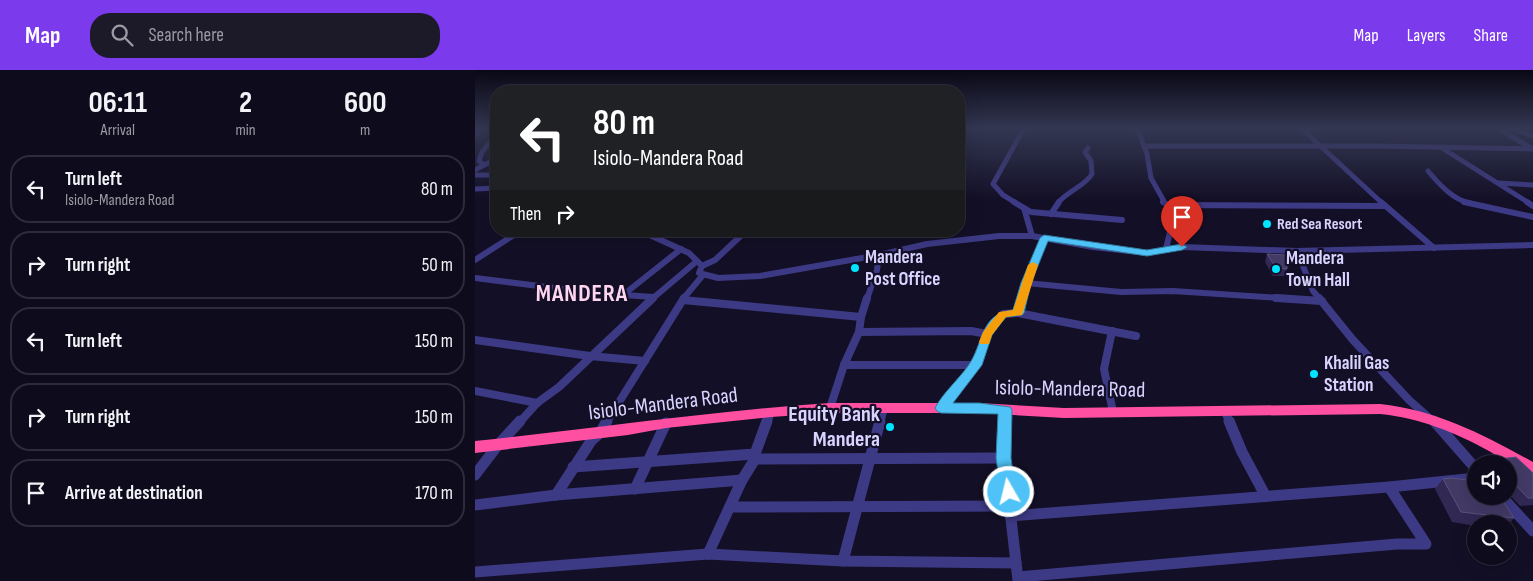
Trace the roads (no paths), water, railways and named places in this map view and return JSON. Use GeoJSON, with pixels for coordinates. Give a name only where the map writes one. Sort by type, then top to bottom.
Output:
{"type":"FeatureCollection","features":[{"type":"Feature","properties":{"kind":"highway","name":"Isiolo-Mandera Road"},"geometry":{"type":"LineString","coordinates":[[475,447],[771,412],[830,408],[979,408],[1113,412],[1380,409],[1398,410],[1430,417],[1470,434],[1533,469]]}},
{"type":"Feature","properties":{"kind":"street"},"geometry":{"type":"LineString","coordinates":[[1008,152],[997,168],[993,184],[1003,195],[1024,208],[1031,212],[1122,220]]}},
{"type":"Feature","properties":{"kind":"street"},"geometry":{"type":"LineString","coordinates":[[1051,214],[1064,196],[1090,178],[1094,168],[1091,159],[1085,152]]}},
{"type":"Feature","properties":{"kind":"street"},"geometry":{"type":"LineString","coordinates":[[1144,152],[1151,178],[1160,197],[1164,203],[1169,205],[1385,206]]}},
{"type":"Feature","properties":{"kind":"street"},"geometry":{"type":"LineString","coordinates":[[1327,152],[1385,206],[1434,248]]}},
{"type":"Feature","properties":{"kind":"street"},"geometry":{"type":"LineString","coordinates":[[1448,152],[1533,206]]}},
{"type":"Feature","properties":{"kind":"street"},"geometry":{"type":"LineString","coordinates":[[475,170],[479,163]]}},
{"type":"Feature","properties":{"kind":"street"},"geometry":{"type":"LineString","coordinates":[[1428,171],[1439,185],[1464,202],[1533,217]]}},
{"type":"Feature","properties":{"kind":"street"},"geometry":{"type":"LineString","coordinates":[[475,175],[490,175]]}},
{"type":"Feature","properties":{"kind":"street"},"geometry":{"type":"LineString","coordinates":[[1496,183],[1533,185]]}},
{"type":"Feature","properties":{"kind":"street"},"geometry":{"type":"LineString","coordinates":[[475,189],[490,188]]}},
{"type":"Feature","properties":{"kind":"street"},"geometry":{"type":"LineString","coordinates":[[1166,248],[1174,214],[1169,205]]}},
{"type":"Feature","properties":{"kind":"street"},"geometry":{"type":"LineString","coordinates":[[1024,208],[1032,236]]}},
{"type":"Feature","properties":{"kind":"street"},"geometry":{"type":"LineString","coordinates":[[654,237],[689,253],[699,264],[699,273],[718,278],[760,276],[964,239],[1032,236],[1139,252],[1152,252],[1166,248],[1195,247],[1297,251],[1533,245]]}},
{"type":"Feature","properties":{"kind":"street"},"geometry":{"type":"LineString","coordinates":[[475,260],[511,237]]}},
{"type":"Feature","properties":{"kind":"street"},"geometry":{"type":"LineString","coordinates":[[475,475],[498,445],[537,403],[559,387],[653,297],[699,264],[715,260],[740,237]]}},
{"type":"Feature","properties":{"kind":"street"},"geometry":{"type":"LineString","coordinates":[[1018,313],[1026,283],[1044,238]]}},
{"type":"Feature","properties":{"kind":"street"},"geometry":{"type":"LineString","coordinates":[[623,295],[681,249]]}},
{"type":"Feature","properties":{"kind":"street"},"geometry":{"type":"LineString","coordinates":[[1297,251],[1313,291],[1367,356],[1409,400],[1430,417],[1467,459]]}},
{"type":"Feature","properties":{"kind":"street"},"geometry":{"type":"LineString","coordinates":[[475,255],[483,255]]}},
{"type":"Feature","properties":{"kind":"street"},"geometry":{"type":"LineString","coordinates":[[830,408],[859,332],[861,317],[877,270],[879,255]]}},
{"type":"Feature","properties":{"kind":"street"},"geometry":{"type":"LineString","coordinates":[[555,496],[591,441],[600,433],[683,300],[703,275]]}},
{"type":"Feature","properties":{"kind":"street"},"geometry":{"type":"LineString","coordinates":[[475,278],[595,293],[653,297]]}},
{"type":"Feature","properties":{"kind":"street"},"geometry":{"type":"LineString","coordinates":[[1026,283],[1121,292],[1173,291],[1322,301]]}},
{"type":"Feature","properties":{"kind":"street"},"geometry":{"type":"LineString","coordinates":[[683,300],[861,317]]}},
{"type":"Feature","properties":{"kind":"street"},"geometry":{"type":"LineString","coordinates":[[941,408],[976,365],[987,334],[1003,314],[1018,313],[1136,336]]}},
{"type":"Feature","properties":{"kind":"street"},"geometry":{"type":"LineString","coordinates":[[859,332],[971,330],[987,334]]}},
{"type":"Feature","properties":{"kind":"street"},"geometry":{"type":"LineString","coordinates":[[1112,331],[1104,369],[1113,412]]}},
{"type":"Feature","properties":{"kind":"street"},"geometry":{"type":"LineString","coordinates":[[475,340],[590,356],[645,361]]}},
{"type":"Feature","properties":{"kind":"street"},"geometry":{"type":"LineString","coordinates":[[845,365],[976,365]]}},
{"type":"Feature","properties":{"kind":"street"},"geometry":{"type":"LineString","coordinates":[[475,391],[537,403]]}},
{"type":"Feature","properties":{"kind":"street"},"geometry":{"type":"LineString","coordinates":[[843,561],[884,408]]}},
{"type":"Feature","properties":{"kind":"street"},"geometry":{"type":"LineString","coordinates":[[1005,410],[1004,458],[1018,579],[1397,544],[1426,544],[1389,487]]}},
{"type":"Feature","properties":{"kind":"street"},"geometry":{"type":"LineString","coordinates":[[709,554],[742,480],[755,456],[771,412]]}},
{"type":"Feature","properties":{"kind":"street"},"geometry":{"type":"LineString","coordinates":[[1225,412],[1241,452],[1265,495]]}},
{"type":"Feature","properties":{"kind":"street"},"geometry":{"type":"LineString","coordinates":[[635,489],[666,424]]}},
{"type":"Feature","properties":{"kind":"street"},"geometry":{"type":"LineString","coordinates":[[573,467],[755,456],[1004,458]]}},
{"type":"Feature","properties":{"kind":"street"},"geometry":{"type":"LineString","coordinates":[[731,507],[856,507],[1010,511],[1389,487],[1467,479]]}},
{"type":"Feature","properties":{"kind":"street"},"geometry":{"type":"LineString","coordinates":[[475,505],[555,496],[742,480]]}},
{"type":"Feature","properties":{"kind":"street"},"geometry":{"type":"LineString","coordinates":[[1509,505],[1533,532]]}},
{"type":"Feature","properties":{"kind":"street"},"geometry":{"type":"LineString","coordinates":[[475,572],[709,554],[843,561],[1016,563]]}},
{"type":"Feature","properties":{"kind":"place","name":"Red Sea Resort"},"geometry":{"type":"Point","coordinates":[1267,224]}},
{"type":"Feature","properties":{"kind":"place","name":"Mandera Post Office"},"geometry":{"type":"Point","coordinates":[855,268]}},
{"type":"Feature","properties":{"kind":"place","name":"Mandera Town Hall"},"geometry":{"type":"Point","coordinates":[1276,269]}},
{"type":"Feature","properties":{"kind":"place","name":"Khalil Gas Station"},"geometry":{"type":"Point","coordinates":[1314,374]}},
{"type":"Feature","properties":{"kind":"place","name":"Equity Bank Mandera"},"geometry":{"type":"Point","coordinates":[890,427]}},
{"type":"Feature","properties":{"kind":"district","name":"MANDERA"},"geometry":{"type":"Point","coordinates":[582,293]}}]}
